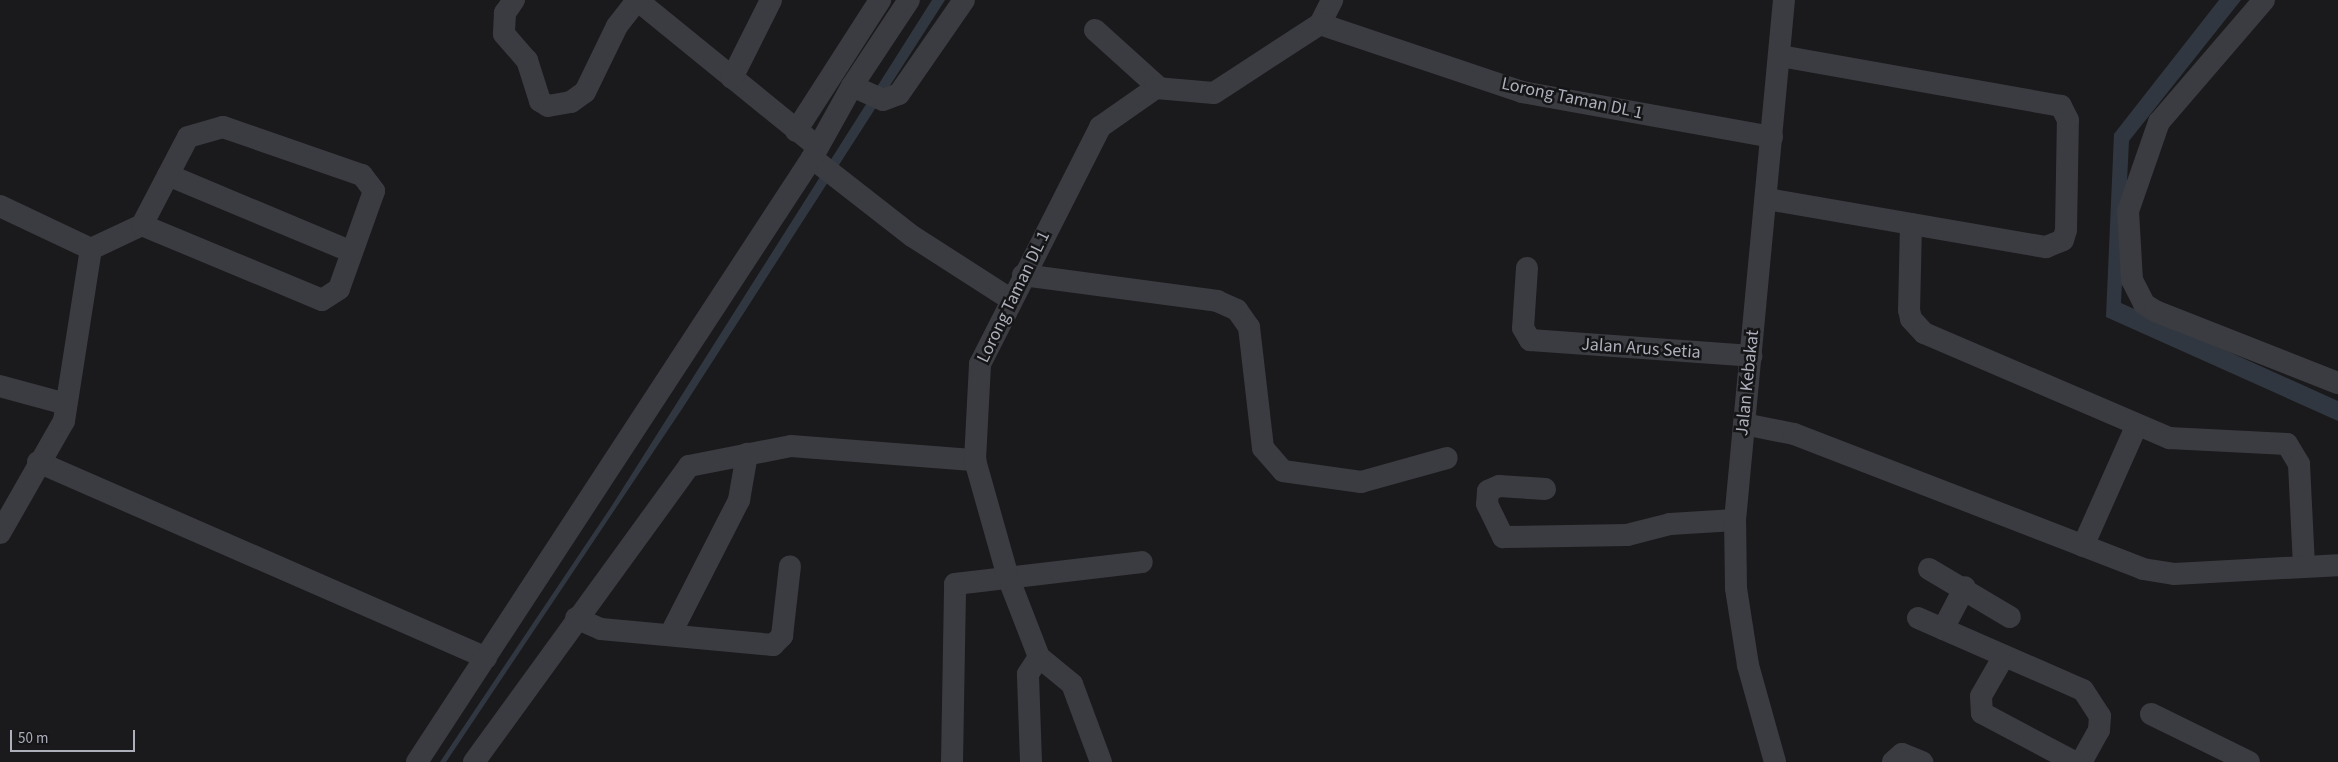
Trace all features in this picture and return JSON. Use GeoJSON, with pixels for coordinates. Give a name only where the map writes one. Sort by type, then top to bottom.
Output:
{"type":"FeatureCollection","features":[{"type":"Feature","properties":{"kind":"street"},"geometry":{"type":"LineString","coordinates":[[514,0],[505,13],[504,34],[527,60],[540,101],[548,106],[571,102],[585,92],[618,26],[637,0],[796,131],[817,157],[846,185],[953,265],[1010,299]]}},
{"type":"Feature","properties":{"kind":"street"},"geometry":{"type":"LineString","coordinates":[[732,78],[771,0]]}},
{"type":"Feature","properties":{"kind":"street"},"geometry":{"type":"LineString","coordinates":[[796,131],[846,50],[880,0]]}},
{"type":"Feature","properties":{"kind":"street"},"geometry":{"type":"LineString","coordinates":[[855,89],[883,100],[911,82],[964,0]]}},
{"type":"Feature","properties":{"kind":"street"},"geometry":{"type":"LineString","coordinates":[[1095,30],[1158,87],[1214,93],[1320,24],[1332,0]]}},
{"type":"Feature","properties":{"kind":"street","name":"Jalan Kebakat"},"geometry":{"type":"LineString","coordinates":[[1774,762],[1748,665],[1736,588],[1734,520],[1767,199],[1784,0]]}},
{"type":"Feature","properties":{"kind":"street"},"geometry":{"type":"LineString","coordinates":[[2264,0],[2159,122],[2128,210],[2132,280],[2144,304],[2155,311],[2338,383]]}},
{"type":"Feature","properties":{"kind":"street"},"geometry":{"type":"LineString","coordinates":[[417,762],[817,157],[867,64],[907,1]]}},
{"type":"Feature","properties":{"kind":"street","name":"Lorong Taman DL 1"},"geometry":{"type":"LineString","coordinates":[[1320,24],[1522,92],[1772,137]]}},
{"type":"Feature","properties":{"kind":"street"},"geometry":{"type":"LineString","coordinates":[[846,50],[867,64]]}},
{"type":"Feature","properties":{"kind":"street"},"geometry":{"type":"LineString","coordinates":[[1767,199],[1911,224],[2056,246],[2066,230],[2067,112],[2054,103],[1780,56]]}},
{"type":"Feature","properties":{"kind":"street","name":"Lorong Taman DL 1"},"geometry":{"type":"LineString","coordinates":[[1101,762],[1072,684],[1039,657],[1008,577],[975,460],[979,367],[1010,299],[1098,130],[1158,87]]}},
{"type":"Feature","properties":{"kind":"street"},"geometry":{"type":"LineString","coordinates":[[91,249],[142,225],[188,137],[223,127],[362,175],[374,191],[339,289],[322,300],[142,225]]}},
{"type":"Feature","properties":{"kind":"street"},"geometry":{"type":"LineString","coordinates":[[168,175],[352,252]]}},
{"type":"Feature","properties":{"kind":"street"},"geometry":{"type":"LineString","coordinates":[[0,206],[91,249]]}},
{"type":"Feature","properties":{"kind":"street"},"geometry":{"type":"LineString","coordinates":[[1744,424],[1794,434],[2082,546],[2161,574],[2323,566],[2299,464],[2287,444],[2169,438],[2136,427],[1916,327],[1910,310],[1911,224]]}},
{"type":"Feature","properties":{"kind":"street"},"geometry":{"type":"LineString","coordinates":[[0,533],[38,462],[64,422],[91,249]]}},
{"type":"Feature","properties":{"kind":"street","name":"Jalan Arus Setia"},"geometry":{"type":"LineString","coordinates":[[1527,268],[1523,328],[1530,340],[1751,356]]}},
{"type":"Feature","properties":{"kind":"street"},"geometry":{"type":"LineString","coordinates":[[1023,275],[1217,301],[1237,310],[1249,327],[1263,448],[1283,471],[1361,482],[1447,458]]}},
{"type":"Feature","properties":{"kind":"street"},"geometry":{"type":"LineString","coordinates":[[0,386],[66,404]]}},
{"type":"Feature","properties":{"kind":"street"},"geometry":{"type":"LineString","coordinates":[[2082,546],[2136,427]]}},
{"type":"Feature","properties":{"kind":"street"},"geometry":{"type":"LineString","coordinates":[[474,762],[685,468],[793,446],[975,460]]}},
{"type":"Feature","properties":{"kind":"street"},"geometry":{"type":"LineString","coordinates":[[670,635],[739,500],[747,454]]}},
{"type":"Feature","properties":{"kind":"street"},"geometry":{"type":"LineString","coordinates":[[38,462],[486,658]]}},
{"type":"Feature","properties":{"kind":"street"},"geometry":{"type":"LineString","coordinates":[[1545,489],[1499,486],[1488,491],[1487,504],[1503,538],[1627,535],[1670,524],[1734,520]]}},
{"type":"Feature","properties":{"kind":"street"},"geometry":{"type":"LineString","coordinates":[[952,762],[952,590],[964,580],[1142,562]]}},
{"type":"Feature","properties":{"kind":"street"},"geometry":{"type":"LineString","coordinates":[[576,618],[601,629],[773,645],[782,636],[790,566]]}},
{"type":"Feature","properties":{"kind":"street"},"geometry":{"type":"LineString","coordinates":[[1929,569],[1965,587],[2010,616]]}},
{"type":"Feature","properties":{"kind":"street"},"geometry":{"type":"LineString","coordinates":[[1942,629],[1965,587]]}},
{"type":"Feature","properties":{"kind":"street"},"geometry":{"type":"LineString","coordinates":[[1918,618],[2082,690],[2096,704],[2099,730],[2080,762]]}},
{"type":"Feature","properties":{"kind":"street"},"geometry":{"type":"LineString","coordinates":[[2004,656],[1981,696],[1982,713],[2074,762]]}},
{"type":"Feature","properties":{"kind":"street"},"geometry":{"type":"LineString","coordinates":[[1031,762],[1028,674],[1039,657]]}},
{"type":"Feature","properties":{"kind":"street"},"geometry":{"type":"LineString","coordinates":[[2151,714],[2249,762]]}},
{"type":"Feature","properties":{"kind":"street"},"geometry":{"type":"LineString","coordinates":[[1892,762],[1907,754],[1922,762]]}},
{"type":"Feature","properties":{"kind":"shaded area"},"geometry":{"type":"Polygon","coordinates":[[[932,0],[945,0],[682,409],[446,762],[440,762],[611,507],[932,0]]]}},
{"type":"Feature","properties":{"kind":"shaded area"},"geometry":{"type":"Polygon","coordinates":[[[2219,0],[2241,0],[2129,141],[2121,303],[2338,401],[2338,421],[2106,317],[2114,134],[2219,0]]]}}]}
